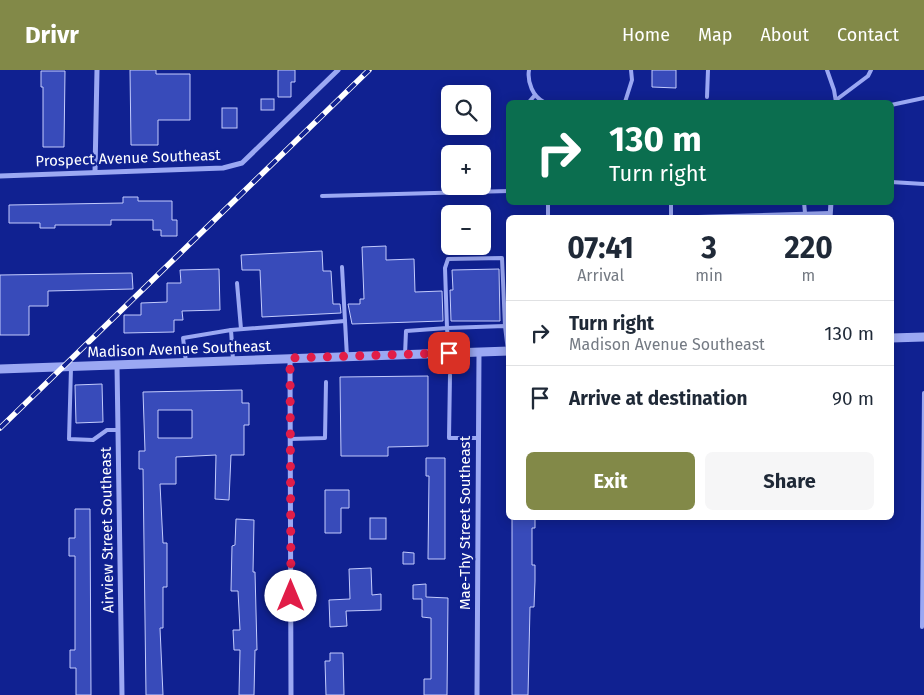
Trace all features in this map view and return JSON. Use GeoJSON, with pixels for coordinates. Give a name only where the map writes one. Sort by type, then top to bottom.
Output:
{"type":"FeatureCollection","features":[{"type":"Feature","properties":{"kind":"street"},"geometry":{"type":"LineString","coordinates":[[95,172],[98,70]]}},
{"type":"Feature","properties":{"kind":"street","name":"Prospect Avenue Southeast"},"geometry":{"type":"LineString","coordinates":[[0,176],[223,168],[242,163],[338,70]]}},
{"type":"Feature","properties":{"kind":"street"},"geometry":{"type":"LineString","coordinates":[[894,338],[924,336]]}},
{"type":"Feature","properties":{"kind":"street","name":"Madison Avenue Southeast"},"geometry":{"type":"LineString","coordinates":[[0,369],[71,368],[117,364],[506,351]]}},
{"type":"Feature","properties":{"kind":"street","name":"Mae-Thy Street Southeast"},"geometry":{"type":"LineString","coordinates":[[477,695],[479,352]]}},
{"type":"Feature","properties":{"kind":"street"},"geometry":{"type":"LineString","coordinates":[[290,358],[291,695]]}},
{"type":"Feature","properties":{"kind":"street","name":"Airview Street Southeast"},"geometry":{"type":"LineString","coordinates":[[117,364],[122,695]]}},
{"type":"Feature","properties":{"kind":"lane"},"geometry":{"type":"LineString","coordinates":[[529,70],[531,86],[535,95],[541,100]]}},
{"type":"Feature","properties":{"kind":"lane"},"geometry":{"type":"LineString","coordinates":[[626,100],[632,80],[631,70]]}},
{"type":"Feature","properties":{"kind":"lane"},"geometry":{"type":"LineString","coordinates":[[707,97],[708,70]]}},
{"type":"Feature","properties":{"kind":"lane"},"geometry":{"type":"LineString","coordinates":[[827,70],[836,100]]}},
{"type":"Feature","properties":{"kind":"lane"},"geometry":{"type":"LineString","coordinates":[[837,100],[868,76],[871,70]]}},
{"type":"Feature","properties":{"kind":"lane"},"geometry":{"type":"LineString","coordinates":[[531,100],[535,95]]}},
{"type":"Feature","properties":{"kind":"lane"},"geometry":{"type":"LineString","coordinates":[[894,104],[924,98]]}},
{"type":"Feature","properties":{"kind":"lane"},"geometry":{"type":"LineString","coordinates":[[894,182],[924,184]]}},
{"type":"Feature","properties":{"kind":"lane"},"geometry":{"type":"LineString","coordinates":[[322,196],[506,191]]}},
{"type":"Feature","properties":{"kind":"lane"},"geometry":{"type":"LineString","coordinates":[[804,205],[805,213]]}},
{"type":"Feature","properties":{"kind":"lane"},"geometry":{"type":"LineString","coordinates":[[738,215],[805,213],[830,215]]}},
{"type":"Feature","properties":{"kind":"lane"},"geometry":{"type":"LineString","coordinates":[[449,353],[445,268],[448,259],[502,258],[506,334]]}},
{"type":"Feature","properties":{"kind":"lane"},"geometry":{"type":"LineString","coordinates":[[342,267],[347,356]]}},
{"type":"Feature","properties":{"kind":"lane"},"geometry":{"type":"LineString","coordinates":[[237,283],[241,329]]}},
{"type":"Feature","properties":{"kind":"lane"},"geometry":{"type":"LineString","coordinates":[[186,362],[183,338],[231,330],[345,321]]}},
{"type":"Feature","properties":{"kind":"lane"},"geometry":{"type":"LineString","coordinates":[[405,354],[406,331],[505,326]]}},
{"type":"Feature","properties":{"kind":"lane"},"geometry":{"type":"LineString","coordinates":[[231,330],[234,360]]}},
{"type":"Feature","properties":{"kind":"lane"},"geometry":{"type":"LineString","coordinates":[[71,368],[69,439],[93,440],[107,430],[118,430]]}},
{"type":"Feature","properties":{"kind":"lane"},"geometry":{"type":"LineString","coordinates":[[450,375],[449,438],[478,438]]}},
{"type":"Feature","properties":{"kind":"lane"},"geometry":{"type":"LineString","coordinates":[[290,439],[325,438],[326,382]]}},
{"type":"Feature","properties":{"kind":"lane"},"geometry":{"type":"LineString","coordinates":[[922,627],[924,393]]}},
{"type":"Feature","properties":{"kind":"building"},"geometry":{"type":"Polygon","coordinates":[[[130,70],[156,70],[156,74],[190,74],[190,120],[158,120],[158,145],[131,145],[130,70]]]}},
{"type":"Feature","properties":{"kind":"building"},"geometry":{"type":"Polygon","coordinates":[[[278,70],[295,70],[295,82],[291,82],[291,97],[278,97],[278,70]]]}},
{"type":"Feature","properties":{"kind":"building"},"geometry":{"type":"Polygon","coordinates":[[[652,70],[676,70],[676,88],[652,87],[652,70]]]}},
{"type":"Feature","properties":{"kind":"building"},"geometry":{"type":"Polygon","coordinates":[[[41,71],[65,71],[64,147],[43,147],[43,87],[41,87],[41,71]]]}},
{"type":"Feature","properties":{"kind":"building"},"geometry":{"type":"Polygon","coordinates":[[[261,99],[274,99],[274,110],[261,110],[261,99]]]}},
{"type":"Feature","properties":{"kind":"building"},"geometry":{"type":"Polygon","coordinates":[[[222,108],[237,108],[237,128],[222,128],[222,108]]]}},
{"type":"Feature","properties":{"kind":"building"},"geometry":{"type":"Polygon","coordinates":[[[123,197],[138,197],[138,201],[172,201],[172,220],[177,220],[177,236],[161,236],[161,230],[153,230],[153,220],[111,220],[111,225],[55,225],[55,228],[40,228],[40,223],[9,223],[9,205],[123,203],[123,197]]]}},
{"type":"Feature","properties":{"kind":"building"},"geometry":{"type":"Polygon","coordinates":[[[386,246],[386,260],[414,259],[415,292],[442,291],[443,321],[352,324],[348,304],[360,304],[360,299],[364,299],[362,247],[386,246]]]}},
{"type":"Feature","properties":{"kind":"building"},"geometry":{"type":"Polygon","coordinates":[[[322,251],[323,271],[331,271],[333,304],[340,304],[341,313],[262,317],[260,270],[242,270],[241,255],[322,251]]]}},
{"type":"Feature","properties":{"kind":"building"},"geometry":{"type":"Polygon","coordinates":[[[219,269],[220,310],[182,311],[183,320],[174,320],[174,332],[124,333],[124,315],[141,315],[141,303],[167,302],[167,283],[181,283],[180,270],[219,269]]]}},
{"type":"Feature","properties":{"kind":"building"},"geometry":{"type":"Polygon","coordinates":[[[499,269],[500,321],[451,321],[450,290],[453,290],[452,270],[499,269]]]}},
{"type":"Feature","properties":{"kind":"building"},"geometry":{"type":"Polygon","coordinates":[[[132,273],[133,289],[48,291],[48,306],[29,306],[29,335],[0,335],[0,275],[132,273]]]}},
{"type":"Feature","properties":{"kind":"building"},"geometry":{"type":"Polygon","coordinates":[[[428,376],[428,446],[388,447],[388,456],[341,456],[340,377],[428,376]]]}},
{"type":"Feature","properties":{"kind":"building"},"geometry":{"type":"Polygon","coordinates":[[[102,384],[103,422],[76,423],[75,385],[102,384]]]}},
{"type":"Feature","properties":{"kind":"building"},"geometry":{"type":"Polygon","coordinates":[[[242,390],[242,403],[249,403],[249,425],[244,425],[244,455],[231,455],[229,500],[215,499],[216,455],[176,457],[176,484],[160,484],[163,543],[167,543],[167,587],[163,587],[163,628],[160,628],[163,695],[146,695],[143,469],[139,469],[139,451],[145,451],[143,392],[242,390]],[[158,410],[158,438],[192,438],[192,410],[158,410]]]}},
{"type":"Feature","properties":{"kind":"building"},"geometry":{"type":"Polygon","coordinates":[[[426,458],[445,458],[445,559],[428,559],[429,476],[426,476],[426,458]]]}},
{"type":"Feature","properties":{"kind":"building"},"geometry":{"type":"Polygon","coordinates":[[[325,490],[349,490],[349,508],[341,508],[341,533],[325,533],[325,490]]]}},
{"type":"Feature","properties":{"kind":"building"},"geometry":{"type":"Polygon","coordinates":[[[75,509],[90,509],[91,695],[76,695],[76,668],[70,668],[70,650],[75,650],[75,556],[69,556],[69,538],[75,538],[75,509]]]}},
{"type":"Feature","properties":{"kind":"building"},"geometry":{"type":"Polygon","coordinates":[[[370,518],[386,518],[386,539],[370,539],[370,518]]]}},
{"type":"Feature","properties":{"kind":"building"},"geometry":{"type":"Polygon","coordinates":[[[236,519],[254,520],[253,572],[255,572],[257,650],[255,650],[254,695],[239,695],[240,650],[234,650],[233,630],[240,630],[238,591],[231,591],[232,546],[235,545],[236,519]]]}},
{"type":"Feature","properties":{"kind":"building"},"geometry":{"type":"Polygon","coordinates":[[[512,520],[535,520],[535,528],[532,528],[532,565],[535,565],[535,581],[534,607],[530,607],[528,695],[512,695],[512,520]]]}},
{"type":"Feature","properties":{"kind":"building"},"geometry":{"type":"Polygon","coordinates":[[[403,552],[414,553],[414,564],[403,564],[403,552]]]}},
{"type":"Feature","properties":{"kind":"building"},"geometry":{"type":"Polygon","coordinates":[[[371,568],[372,595],[381,594],[381,610],[346,611],[347,626],[330,627],[329,600],[350,599],[349,569],[371,568]]]}},
{"type":"Feature","properties":{"kind":"building"},"geometry":{"type":"Polygon","coordinates":[[[426,584],[426,597],[448,598],[447,695],[424,695],[424,679],[431,679],[431,618],[422,617],[422,599],[413,599],[413,585],[426,584]]]}},
{"type":"Feature","properties":{"kind":"building"},"geometry":{"type":"Polygon","coordinates":[[[330,653],[343,653],[344,695],[326,695],[325,661],[330,661],[330,653]]]}},
{"type":"Feature","properties":{"kind":"railway"},"geometry":{"type":"LineString","coordinates":[[0,428],[369,70]]}},
{"type":"Feature","properties":{"kind":"route"},"geometry":{"type":"LineString","coordinates":[[291,596],[290,358],[449,353]]}}]}
